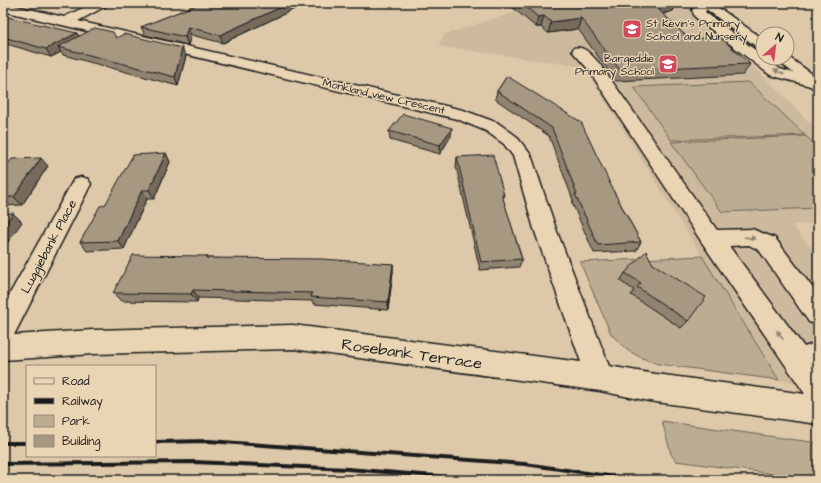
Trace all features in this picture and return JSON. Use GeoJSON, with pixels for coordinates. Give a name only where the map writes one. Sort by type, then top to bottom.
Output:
{"type":"FeatureCollection","features":[{"type":"Feature","properties":{"kind":"street"},"geometry":{"type":"LineString","coordinates":[[67,21],[102,3]]}},
{"type":"Feature","properties":{"kind":"street"},"geometry":{"type":"LineString","coordinates":[[755,39],[704,4],[698,10],[699,14],[775,72],[817,84]]}},
{"type":"Feature","properties":{"kind":"street","name":"Monkland view Crescent"},"geometry":{"type":"LineString","coordinates":[[3,7],[463,115],[492,127],[510,140],[522,155],[545,229],[600,378]]}},
{"type":"Feature","properties":{"kind":"street"},"geometry":{"type":"LineString","coordinates":[[579,51],[594,66],[711,238],[809,358],[818,388]]}},
{"type":"Feature","properties":{"kind":"street"},"geometry":{"type":"LineString","coordinates":[[792,66],[817,84]]}},
{"type":"Feature","properties":{"kind":"street","name":"Luggiebank Place"},"geometry":{"type":"LineString","coordinates":[[3,330],[81,184]]}},
{"type":"Feature","properties":{"kind":"street"},"geometry":{"type":"LineString","coordinates":[[711,238],[752,237],[767,244],[818,314]]}},
{"type":"Feature","properties":{"kind":"street","name":"Rosebank Terrace"},"geometry":{"type":"LineString","coordinates":[[3,348],[93,342],[293,337],[600,378],[818,410]]}},
{"type":"Feature","properties":{"kind":"shaded area"},"geometry":{"type":"Polygon","coordinates":[[[543,3],[681,3],[765,77],[818,131],[818,223],[792,225],[818,256],[818,385],[779,380],[584,67],[438,46],[445,34],[543,3]]]}},
{"type":"Feature","properties":{"kind":"green space"},"geometry":{"type":"Polygon","coordinates":[[[749,82],[805,135],[671,140],[634,87],[749,82]]]}},
{"type":"Feature","properties":{"kind":"green space"},"geometry":{"type":"Polygon","coordinates":[[[806,136],[818,148],[818,208],[722,212],[671,142],[806,136]]]}},
{"type":"Feature","properties":{"kind":"green space"},"geometry":{"type":"Polygon","coordinates":[[[702,256],[779,380],[658,364],[627,350],[611,334],[580,262],[702,256]]]}},
{"type":"Feature","properties":{"kind":"green space"},"geometry":{"type":"Polygon","coordinates":[[[662,421],[818,443],[818,480],[676,461],[671,454],[662,421]]]}},
{"type":"Feature","properties":{"kind":"building"},"geometry":{"type":"Polygon","coordinates":[[[201,3],[290,3],[220,35],[188,27],[185,37],[141,27],[201,3]]]}},
{"type":"Feature","properties":{"kind":"building"},"geometry":{"type":"Polygon","coordinates":[[[521,3],[669,3],[655,6],[689,39],[720,37],[750,64],[620,70],[581,18],[551,22],[544,16],[538,17],[521,3]]]}},
{"type":"Feature","properties":{"kind":"building"},"geometry":{"type":"Polygon","coordinates":[[[3,16],[77,33],[46,49],[3,37],[3,16]]]}},
{"type":"Feature","properties":{"kind":"building"},"geometry":{"type":"Polygon","coordinates":[[[95,28],[113,32],[116,38],[124,34],[182,48],[175,77],[58,47],[95,28]]]}},
{"type":"Feature","properties":{"kind":"building"},"geometry":{"type":"Polygon","coordinates":[[[507,76],[581,122],[614,192],[641,242],[598,245],[575,194],[577,194],[552,128],[497,91],[507,76]]]}},
{"type":"Feature","properties":{"kind":"building"},"geometry":{"type":"Polygon","coordinates":[[[403,114],[452,128],[440,145],[389,131],[403,114]]]}},
{"type":"Feature","properties":{"kind":"building"},"geometry":{"type":"Polygon","coordinates":[[[166,153],[149,190],[142,190],[118,241],[80,242],[100,206],[105,205],[133,155],[166,153]]]}},
{"type":"Feature","properties":{"kind":"building"},"geometry":{"type":"Polygon","coordinates":[[[493,155],[504,195],[502,195],[522,259],[481,262],[457,157],[493,155]]]}},
{"type":"Feature","properties":{"kind":"building"},"geometry":{"type":"Polygon","coordinates":[[[41,158],[14,197],[3,197],[3,170],[12,159],[41,158]]]}},
{"type":"Feature","properties":{"kind":"building"},"geometry":{"type":"Polygon","coordinates":[[[13,213],[3,228],[3,214],[13,213]]]}},
{"type":"Feature","properties":{"kind":"building"},"geometry":{"type":"Polygon","coordinates":[[[646,251],[653,264],[706,297],[688,321],[637,287],[641,283],[625,273],[646,251]]]}},
{"type":"Feature","properties":{"kind":"building"},"geometry":{"type":"Polygon","coordinates":[[[133,255],[207,256],[206,258],[322,259],[393,264],[388,302],[311,297],[312,293],[193,290],[191,294],[113,293],[133,255]]]}},
{"type":"Feature","properties":{"kind":"railway"},"geometry":{"type":"LineString","coordinates":[[156,442],[209,441],[525,464],[635,480]]}},
{"type":"Feature","properties":{"kind":"railway"},"geometry":{"type":"LineString","coordinates":[[3,443],[26,443]]}},
{"type":"Feature","properties":{"kind":"railway"},"geometry":{"type":"LineString","coordinates":[[3,464],[194,462],[348,469],[484,480]]}},
{"type":"Feature","properties":{"kind":"place","name":"St Kevin's Primary School and Nursery"},"geometry":{"type":"Point","coordinates":[632,29]}},
{"type":"Feature","properties":{"kind":"place","name":"Bargeddie Primary School"},"geometry":{"type":"Point","coordinates":[668,64]}}]}
